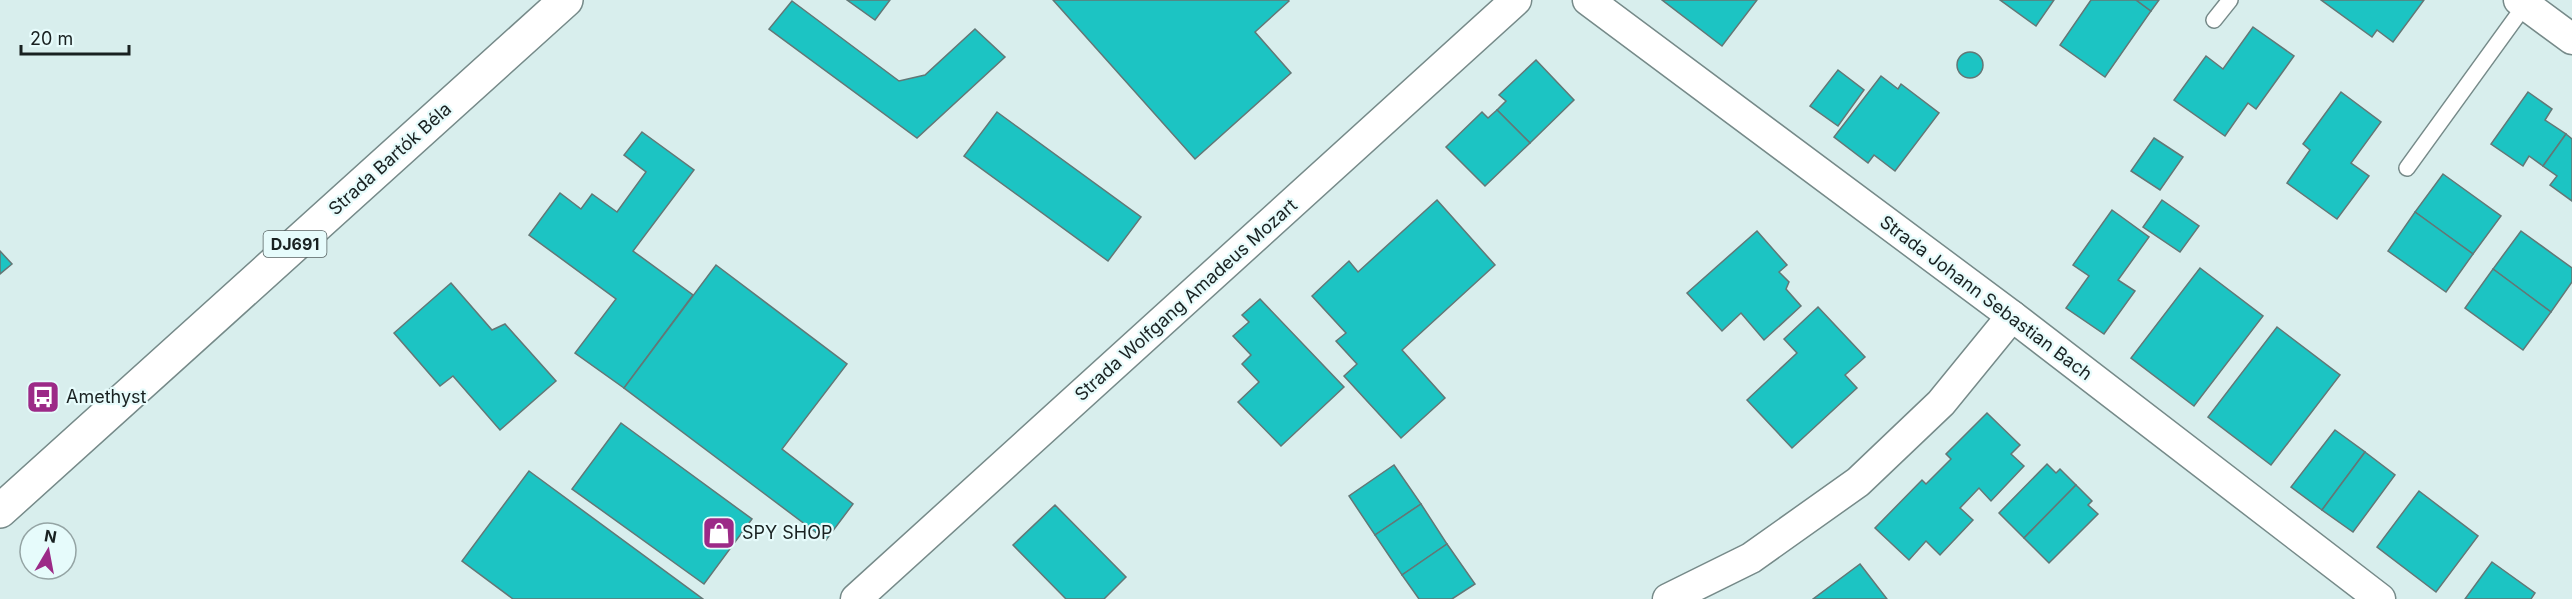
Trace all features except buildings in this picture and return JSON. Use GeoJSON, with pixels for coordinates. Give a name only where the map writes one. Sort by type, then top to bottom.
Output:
{"type":"FeatureCollection","features":[{"type":"Feature","properties":{"kind":"main road","name":"Strada Bartók Béla"},"geometry":{"type":"LineString","coordinates":[[0,511],[566,0]]}},
{"type":"Feature","properties":{"kind":"street","name":"Strada Wolfgang Amadeus Mozart"},"geometry":{"type":"LineString","coordinates":[[856,599],[1516,0]]}},
{"type":"Feature","properties":{"kind":"street","name":"Strada Johann Sebastian Bach"},"geometry":{"type":"LineString","coordinates":[[1588,0],[2012,316],[2380,599]]}},
{"type":"Feature","properties":{"kind":"street"},"geometry":{"type":"LineString","coordinates":[[2522,2],[2572,39]]}},
{"type":"Feature","properties":{"kind":"street"},"geometry":{"type":"LineString","coordinates":[[1668,599],[1751,558],[1858,482],[1941,403],[2012,316]]}},
{"type":"Feature","properties":{"kind":"lane"},"geometry":{"type":"LineString","coordinates":[[2214,20],[2230,0]]}},
{"type":"Feature","properties":{"kind":"lane"},"geometry":{"type":"LineString","coordinates":[[2407,168],[2522,2]]}},
{"type":"Feature","properties":{"kind":"place","name":"Amethyst"},"geometry":{"type":"Point","coordinates":[43,397]}},
{"type":"Feature","properties":{"kind":"place","name":"SPY SHOP"},"geometry":{"type":"Point","coordinates":[719,533]}}]}
